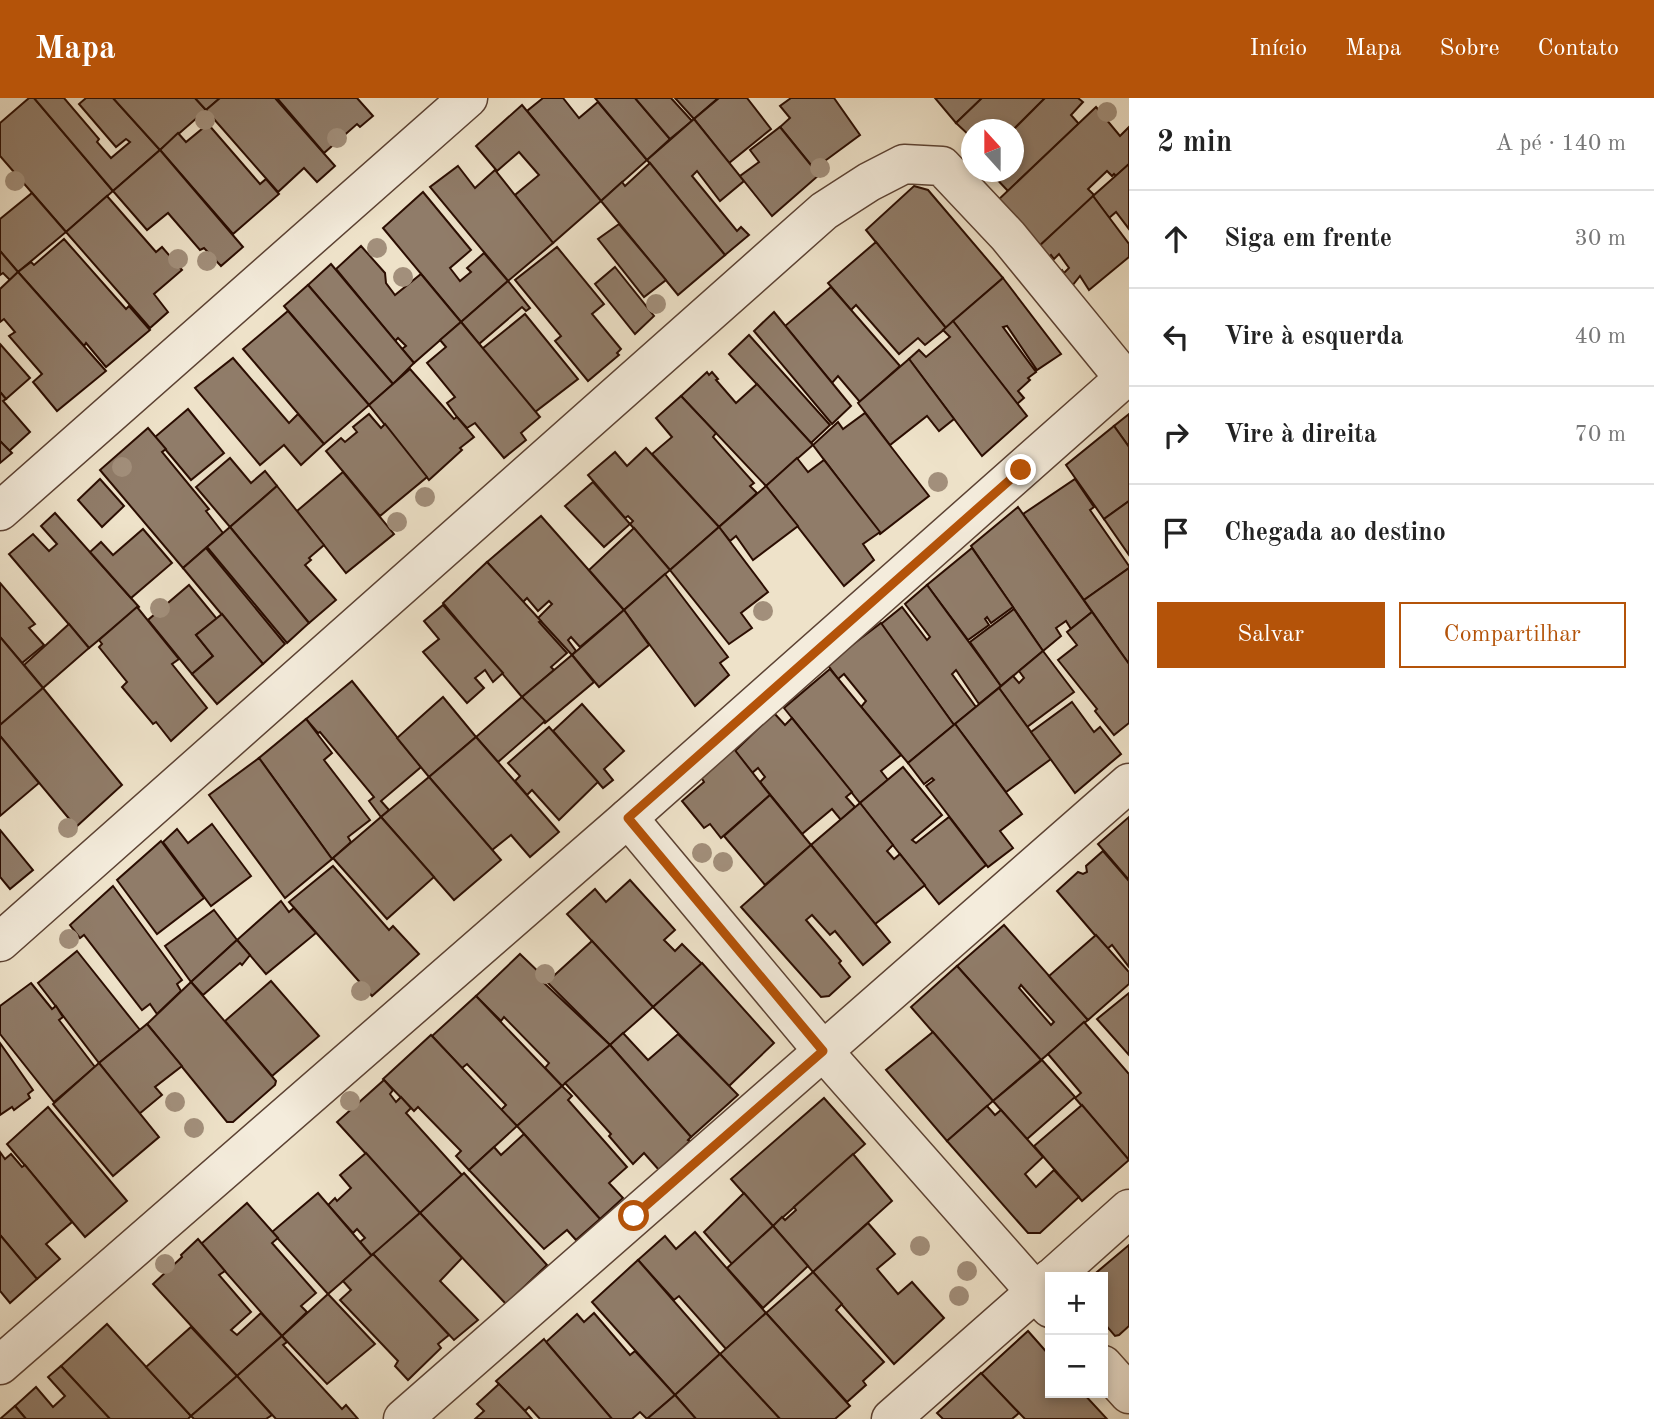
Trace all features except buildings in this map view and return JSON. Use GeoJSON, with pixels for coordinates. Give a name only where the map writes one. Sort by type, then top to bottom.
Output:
{"type":"FeatureCollection","features":[{"type":"Feature","properties":{"kind":"street"},"geometry":{"type":"LineString","coordinates":[[0,511],[468,98]]}},
{"type":"Feature","properties":{"kind":"street"},"geometry":{"type":"LineString","coordinates":[[0,942],[824,211],[869,182],[904,164],[942,166],[1008,236],[1126,376],[628,818],[0,1365]]}},
{"type":"Feature","properties":{"kind":"street"},"geometry":{"type":"LineString","coordinates":[[403,1419],[1129,783]]}},
{"type":"Feature","properties":{"kind":"street"},"geometry":{"type":"LineString","coordinates":[[628,818],[823,1051],[1045,1287]]}},
{"type":"Feature","properties":{"kind":"street"},"geometry":{"type":"LineString","coordinates":[[1064,1272],[1129,1209]]}},
{"type":"Feature","properties":{"kind":"street"},"geometry":{"type":"LineString","coordinates":[[891,1419],[1045,1291]]}},
{"type":"Feature","properties":{"kind":"street"},"geometry":{"type":"LineString","coordinates":[[1108,1371],[1129,1394]]}},
{"type":"Feature","properties":{"kind":"route"},"geometry":{"type":"LineString","coordinates":[[634,1216],[823,1051],[628,818],[1021,470]]}}]}
